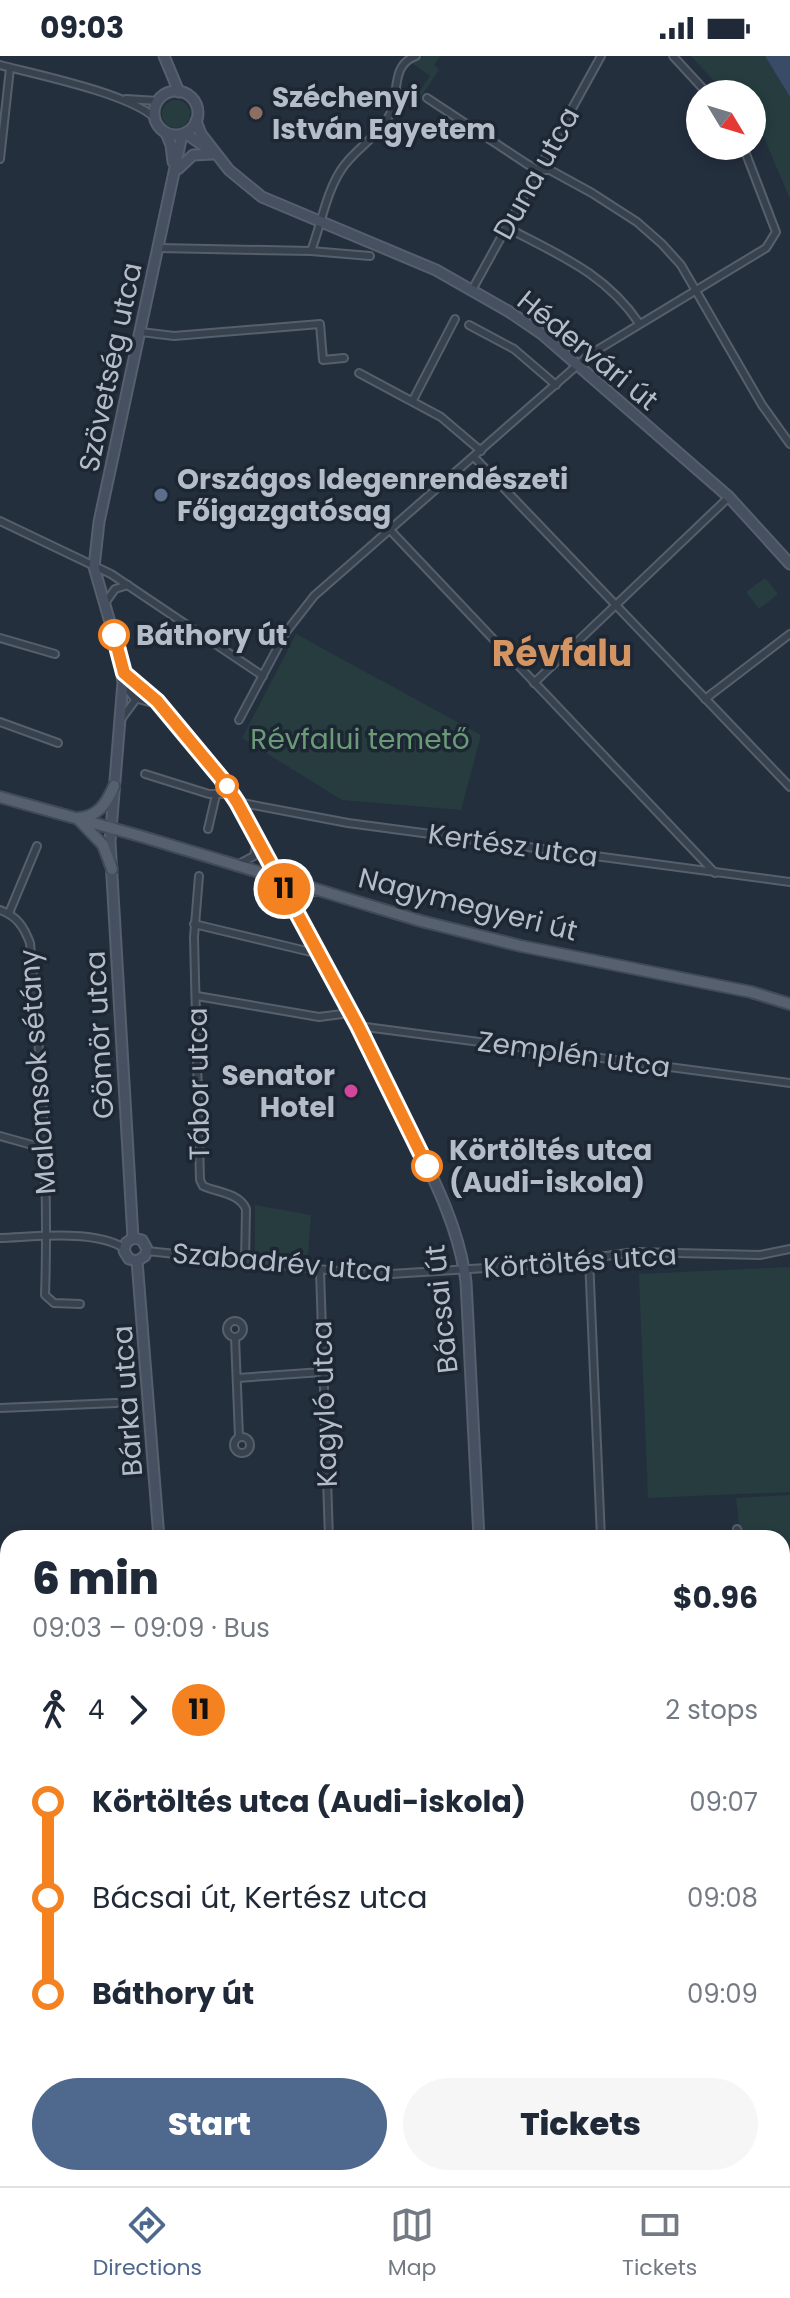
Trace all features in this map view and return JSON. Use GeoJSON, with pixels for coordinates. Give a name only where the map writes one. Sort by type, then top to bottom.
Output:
{"type":"FeatureCollection","features":[{"type":"Feature","properties":{"kind":"main road"},"geometry":{"type":"LineString","coordinates":[[75,818],[97,812],[108,800],[114,786]]}},
{"type":"Feature","properties":{"kind":"main road","name":"Nagymegyeri út"},"geometry":{"type":"LineString","coordinates":[[0,797],[421,921],[521,946],[707,983],[790,1004]]}},
{"type":"Feature","properties":{"kind":"main road"},"geometry":{"type":"LineString","coordinates":[[75,818],[103,845],[112,869]]}},
{"type":"Feature","properties":{"kind":"street"},"geometry":{"type":"LineString","coordinates":[[311,251],[339,172],[386,122],[394,104],[398,72],[404,62],[416,56]]}},
{"type":"Feature","properties":{"kind":"street","name":"Duna utca"},"geometry":{"type":"LineString","coordinates":[[472,290],[601,56]]}},
{"type":"Feature","properties":{"kind":"street"},"geometry":{"type":"LineString","coordinates":[[673,56],[695,80]]}},
{"type":"Feature","properties":{"kind":"street"},"geometry":{"type":"LineString","coordinates":[[164,59],[179,92]]}},
{"type":"Feature","properties":{"kind":"street"},"geometry":{"type":"LineString","coordinates":[[154,117],[160,98],[164,59]]}},
{"type":"Feature","properties":{"kind":"street"},"geometry":{"type":"LineString","coordinates":[[0,65],[115,97],[142,108],[154,117],[166,133],[183,134],[196,121],[196,104],[188,95],[179,92],[160,98],[115,97]]}},
{"type":"Feature","properties":{"kind":"street"},"geometry":{"type":"LineString","coordinates":[[0,159],[10,68]]}},
{"type":"Feature","properties":{"kind":"street"},"geometry":{"type":"LineString","coordinates":[[427,98],[538,170],[550,170],[637,222],[681,265],[762,405],[790,444]]}},
{"type":"Feature","properties":{"kind":"street","name":"Hédervári út"},"geometry":{"type":"LineString","coordinates":[[196,121],[216,156],[262,197],[409,257],[525,322],[729,497],[790,564]]}},
{"type":"Feature","properties":{"kind":"street","name":"Szövetség utca"},"geometry":{"type":"LineString","coordinates":[[166,133],[175,175]]}},
{"type":"Feature","properties":{"kind":"street","name":"Hédervári út"},"geometry":{"type":"LineString","coordinates":[[183,134],[216,156]]}},
{"type":"Feature","properties":{"kind":"street","name":"Szövetség utca"},"geometry":{"type":"LineString","coordinates":[[94,567],[99,522],[183,134]]}},
{"type":"Feature","properties":{"kind":"street"},"geometry":{"type":"LineString","coordinates":[[175,175],[181,164],[193,155],[216,156]]}},
{"type":"Feature","properties":{"kind":"street"},"geometry":{"type":"LineString","coordinates":[[239,720],[299,612],[390,530],[589,355],[766,248],[776,232],[748,160]]}},
{"type":"Feature","properties":{"kind":"street"},"geometry":{"type":"LineString","coordinates":[[506,227],[594,274],[626,304],[639,323]]}},
{"type":"Feature","properties":{"kind":"street"},"geometry":{"type":"LineString","coordinates":[[159,248],[311,251],[370,256]]}},
{"type":"Feature","properties":{"kind":"street"},"geometry":{"type":"LineString","coordinates":[[413,400],[455,319]]}},
{"type":"Feature","properties":{"kind":"street"},"geometry":{"type":"LineString","coordinates":[[141,332],[174,336],[320,324],[323,360],[344,358]]}},
{"type":"Feature","properties":{"kind":"street"},"geometry":{"type":"LineString","coordinates":[[469,325],[514,349],[556,385]]}},
{"type":"Feature","properties":{"kind":"street"},"geometry":{"type":"LineString","coordinates":[[359,373],[441,417],[481,451]]}},
{"type":"Feature","properties":{"kind":"street"},"geometry":{"type":"LineString","coordinates":[[474,457],[790,787]]}},
{"type":"Feature","properties":{"kind":"street"},"geometry":{"type":"LineString","coordinates":[[534,683],[729,497]]}},
{"type":"Feature","properties":{"kind":"street"},"geometry":{"type":"LineString","coordinates":[[0,521],[75,555],[128,585],[263,676]]}},
{"type":"Feature","properties":{"kind":"street"},"geometry":{"type":"LineString","coordinates":[[390,530],[715,873]]}},
{"type":"Feature","properties":{"kind":"street"},"geometry":{"type":"LineString","coordinates":[[94,567],[122,668]]}},
{"type":"Feature","properties":{"kind":"street"},"geometry":{"type":"LineString","coordinates":[[105,603],[115,589],[128,585]]}},
{"type":"Feature","properties":{"kind":"street"},"geometry":{"type":"LineString","coordinates":[[705,699],[790,634]]}},
{"type":"Feature","properties":{"kind":"street"},"geometry":{"type":"LineString","coordinates":[[0,638],[55,654]]}},
{"type":"Feature","properties":{"kind":"street","name":"Gömör utca"},"geometry":{"type":"LineString","coordinates":[[122,668],[122,718],[111,829],[133,1238]]}},
{"type":"Feature","properties":{"kind":"street","name":"Bácsai út"},"geometry":{"type":"LineString","coordinates":[[122,668],[130,681],[147,691],[162,707],[237,802],[358,1026],[439,1190],[461,1248],[464,1269],[479,1530]]}},
{"type":"Feature","properties":{"kind":"street"},"geometry":{"type":"LineString","coordinates":[[123,682],[129,694],[136,699],[162,707]]}},
{"type":"Feature","properties":{"kind":"street"},"geometry":{"type":"LineString","coordinates":[[122,718],[136,699]]}},
{"type":"Feature","properties":{"kind":"street"},"geometry":{"type":"LineString","coordinates":[[0,722],[58,743]]}},
{"type":"Feature","properties":{"kind":"street"},"geometry":{"type":"LineString","coordinates":[[145,774],[216,795],[232,794]]}},
{"type":"Feature","properties":{"kind":"street"},"geometry":{"type":"LineString","coordinates":[[208,829],[216,795]]}},
{"type":"Feature","properties":{"kind":"street","name":"Kertész utca"},"geometry":{"type":"LineString","coordinates":[[237,802],[348,823],[790,882]]}},
{"type":"Feature","properties":{"kind":"street"},"geometry":{"type":"LineString","coordinates":[[235,865],[254,856],[257,838]]}},
{"type":"Feature","properties":{"kind":"street","name":"Malomsok sétány"},"geometry":{"type":"LineString","coordinates":[[9,913],[37,846]]}},
{"type":"Feature","properties":{"kind":"street","name":"Tábor utca"},"geometry":{"type":"LineString","coordinates":[[199,876],[194,924],[200,1180],[203,1186],[243,1202],[246,1209],[245,1263]]}},
{"type":"Feature","properties":{"kind":"street"},"geometry":{"type":"LineString","coordinates":[[300,920],[302,898],[309,893],[324,891]]}},
{"type":"Feature","properties":{"kind":"street","name":"Malomsok sétány"},"geometry":{"type":"LineString","coordinates":[[0,910],[9,913],[25,927],[30,943],[43,1077],[47,1237],[45,1295],[54,1303],[80,1304]]}},
{"type":"Feature","properties":{"kind":"street"},"geometry":{"type":"LineString","coordinates":[[194,924],[319,954]]}},
{"type":"Feature","properties":{"kind":"street"},"geometry":{"type":"LineString","coordinates":[[197,996],[319,1017],[350,1013]]}},
{"type":"Feature","properties":{"kind":"street","name":"Zemplén utca"},"geometry":{"type":"LineString","coordinates":[[358,1026],[790,1083]]}},
{"type":"Feature","properties":{"kind":"street"},"geometry":{"type":"LineString","coordinates":[[0,1136],[32,1145]]}},
{"type":"Feature","properties":{"kind":"street"},"geometry":{"type":"LineString","coordinates":[[0,1238],[95,1238],[114,1242],[124,1248],[127,1258],[137,1261],[147,1251],[142,1240],[133,1238],[124,1248]]}},
{"type":"Feature","properties":{"kind":"street","name":"Körtöltés utca"},"geometry":{"type":"LineString","coordinates":[[464,1269],[548,1264],[635,1252],[760,1255],[790,1249]]}},
{"type":"Feature","properties":{"kind":"street","name":"Szabadrév utca"},"geometry":{"type":"LineString","coordinates":[[147,1251],[383,1275],[464,1269]]}},
{"type":"Feature","properties":{"kind":"street"},"geometry":{"type":"LineString","coordinates":[[589,1258],[601,1530]]}},
{"type":"Feature","properties":{"kind":"street","name":"Bárka utca"},"geometry":{"type":"LineString","coordinates":[[137,1261],[158,1530]]}},
{"type":"Feature","properties":{"kind":"street","name":"Kagyló utca"},"geometry":{"type":"LineString","coordinates":[[320,1271],[329,1530]]}},
{"type":"Feature","properties":{"kind":"street"},"geometry":{"type":"LineString","coordinates":[[235,1337],[239,1437]]}},
{"type":"Feature","properties":{"kind":"street"},"geometry":{"type":"LineString","coordinates":[[238,1378],[322,1372]]}},
{"type":"Feature","properties":{"kind":"street"},"geometry":{"type":"LineString","coordinates":[[0,1408],[116,1403]]}},
{"type":"Feature","properties":{"kind":"street"},"geometry":{"type":"LineString","coordinates":[[0,1648],[0,1672]]}},
{"type":"Feature","properties":{"kind":"green space"},"geometry":{"type":"Polygon","coordinates":[[[424,56],[440,56],[434,65],[439,70],[415,105],[401,98],[403,88],[416,97],[430,76],[412,63],[424,56]]]}},
{"type":"Feature","properties":{"kind":"green space"},"geometry":{"type":"Polygon","coordinates":[[[691,56],[765,56],[790,97],[790,199],[766,142],[766,80],[713,80],[691,56]]]}},
{"type":"Feature","properties":{"kind":"green space"},"geometry":{"type":"Polygon","coordinates":[[[176,100],[186,104],[190,114],[186,124],[176,128],[166,124],[162,114],[166,104],[176,100]]]}},
{"type":"Feature","properties":{"kind":"green space"},"geometry":{"type":"Polygon","coordinates":[[[765,578],[778,594],[759,609],[746,592],[765,578]]]}},
{"type":"Feature","properties":{"kind":"green space","name":"Révfalui temető"},"geometry":{"type":"Polygon","coordinates":[[[296,634],[481,735],[461,810],[342,800],[242,738],[296,634]]]}},
{"type":"Feature","properties":{"kind":"green space"},"geometry":{"type":"Polygon","coordinates":[[[255,1205],[311,1215],[308,1255],[255,1254],[255,1205]]]}},
{"type":"Feature","properties":{"kind":"green space"},"geometry":{"type":"Polygon","coordinates":[[[790,1267],[790,1492],[648,1498],[639,1274],[790,1267]]]}},
{"type":"Feature","properties":{"kind":"green space"},"geometry":{"type":"Polygon","coordinates":[[[790,1495],[790,1530],[742,1530],[736,1498],[790,1495]]]}},
{"type":"Feature","properties":{"kind":"water"},"geometry":{"type":"Polygon","coordinates":[[[765,56],[790,56],[790,97],[765,56]]]}},
{"type":"Feature","properties":{"kind":"bus line","name":"11"},"geometry":{"type":"LineString","coordinates":[[114,635],[124,673],[157,701],[237,802],[358,1026],[427,1166]]}},
{"type":"Feature","properties":{"kind":"place","name":"Széchenyi István Egyetem"},"geometry":{"type":"Point","coordinates":[256,113]}},
{"type":"Feature","properties":{"kind":"place","name":"Országos Idegenrendészeti Főigazgatósag"},"geometry":{"type":"Point","coordinates":[161,495]}},
{"type":"Feature","properties":{"kind":"place","name":"Báthory út"},"geometry":{"type":"Point","coordinates":[114,635]}},
{"type":"Feature","properties":{"kind":"place","name":"Senator Hotel"},"geometry":{"type":"Point","coordinates":[351,1091]}},
{"type":"Feature","properties":{"kind":"place","name":"Körtöltés utca (Audi-iskola)"},"geometry":{"type":"Point","coordinates":[427,1166]}},
{"type":"Feature","properties":{"kind":"district","name":"Révfalu"},"geometry":{"type":"Point","coordinates":[562,653]}}]}
